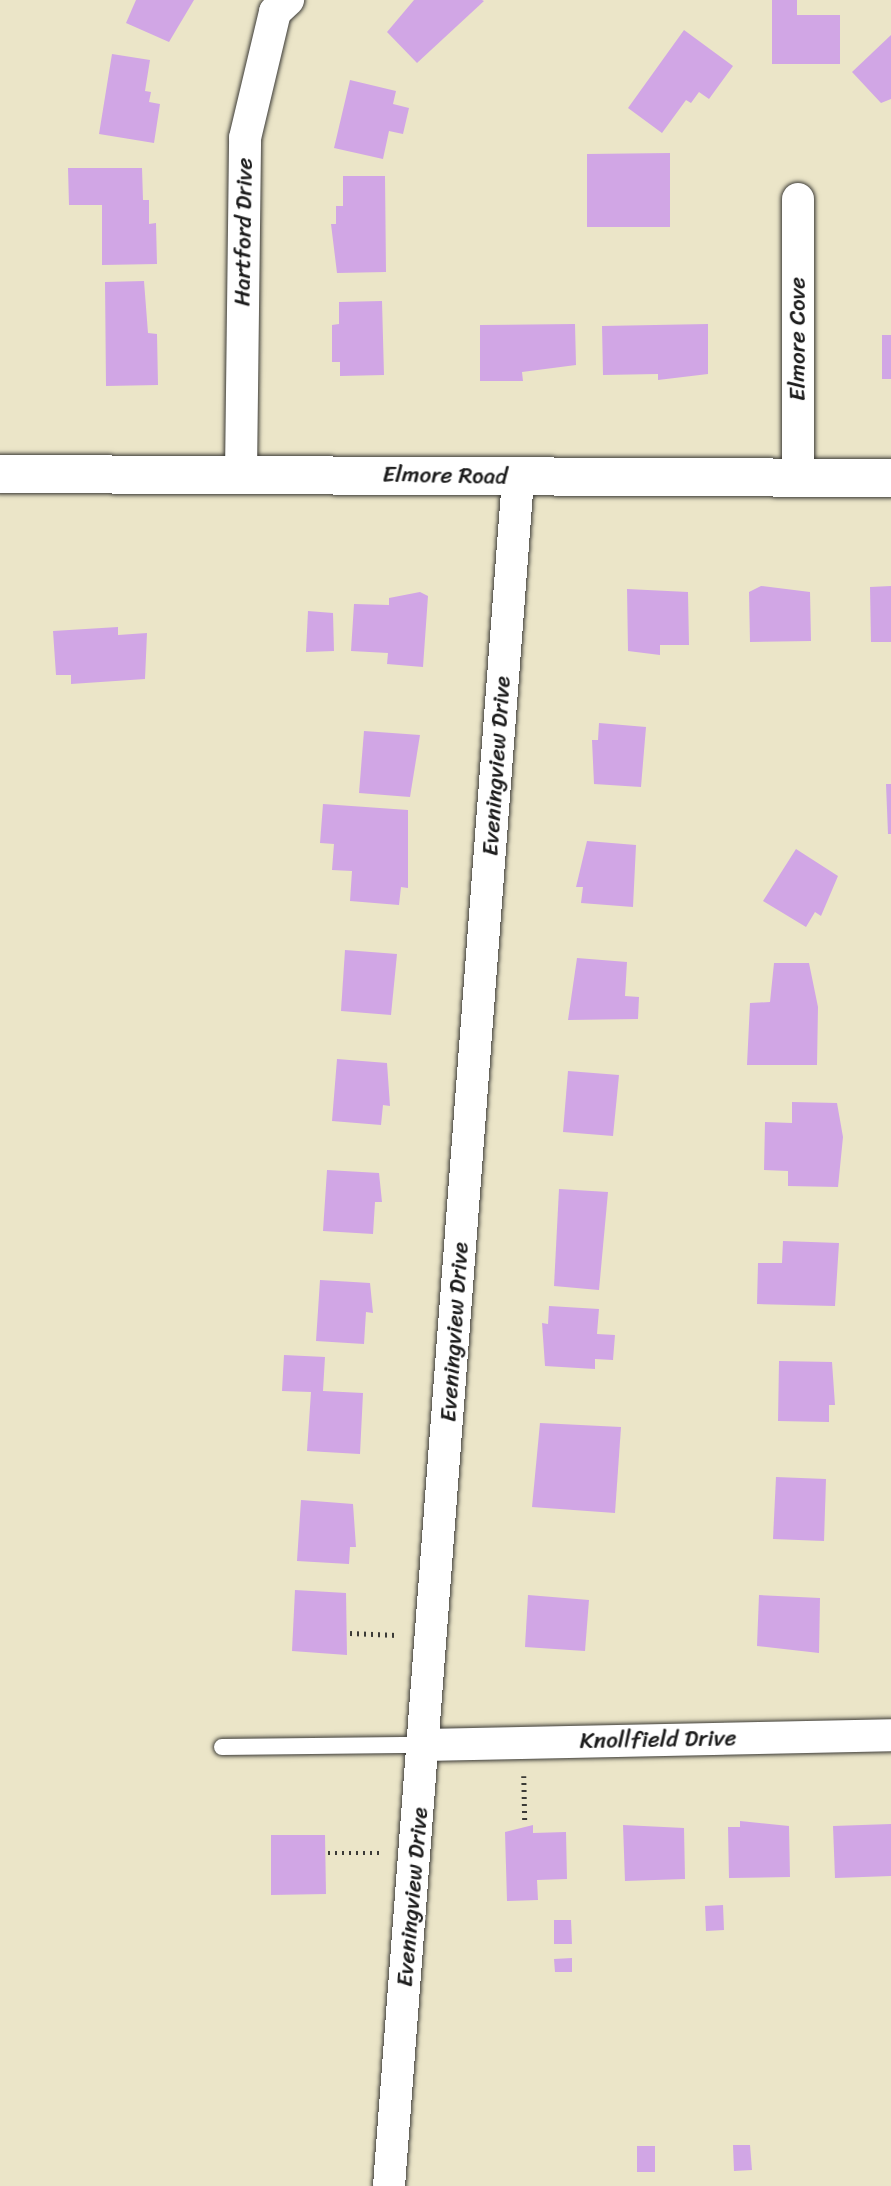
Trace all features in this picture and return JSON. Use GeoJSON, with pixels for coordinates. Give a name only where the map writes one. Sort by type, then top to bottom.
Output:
{"type":"FeatureCollection","features":[{"type":"Feature","properties":{"kind":"street","name":"Hartford Drive"},"geometry":{"type":"LineString","coordinates":[[241,472],[245,138],[275,12],[288,0]]}},
{"type":"Feature","properties":{"kind":"street","name":"Elmore Cove"},"geometry":{"type":"LineString","coordinates":[[798,199],[798,479]]}},
{"type":"Feature","properties":{"kind":"street","name":"Elmore Road"},"geometry":{"type":"LineString","coordinates":[[0,474],[241,472],[518,477],[891,478]]}},
{"type":"Feature","properties":{"kind":"street","name":"Eveningview Drive"},"geometry":{"type":"LineString","coordinates":[[389,2186],[425,1745],[518,477]]}},
{"type":"Feature","properties":{"kind":"street","name":"Knollfield Drive"},"geometry":{"type":"LineString","coordinates":[[425,1745],[891,1735]]}},
{"type":"Feature","properties":{"kind":"lane"},"geometry":{"type":"LineString","coordinates":[[222,1747],[425,1745]]}},
{"type":"Feature","properties":{"kind":"path"},"geometry":{"type":"LineString","coordinates":[[350,1633],[397,1635]]}},
{"type":"Feature","properties":{"kind":"path"},"geometry":{"type":"LineString","coordinates":[[524,1776],[525,1823]]}},
{"type":"Feature","properties":{"kind":"path"},"geometry":{"type":"LineString","coordinates":[[328,1853],[379,1853]]}},
{"type":"Feature","properties":{"kind":"building"},"geometry":{"type":"Polygon","coordinates":[[[136,0],[194,0],[169,42],[126,23],[136,0]]]}},
{"type":"Feature","properties":{"kind":"building"},"geometry":{"type":"Polygon","coordinates":[[[414,0],[484,1],[417,63],[387,32],[414,0]]]}},
{"type":"Feature","properties":{"kind":"building"},"geometry":{"type":"Polygon","coordinates":[[[772,0],[797,0],[797,15],[840,15],[840,64],[772,64],[772,0]]]}},
{"type":"Feature","properties":{"kind":"building"},"geometry":{"type":"Polygon","coordinates":[[[684,30],[733,66],[709,99],[699,92],[691,103],[686,100],[662,133],[628,108],[684,30]]]}},
{"type":"Feature","properties":{"kind":"building"},"geometry":{"type":"Polygon","coordinates":[[[891,35],[891,99],[881,103],[852,72],[891,35]]]}},
{"type":"Feature","properties":{"kind":"building"},"geometry":{"type":"Polygon","coordinates":[[[112,54],[150,60],[145,91],[151,92],[149,102],[160,104],[154,143],[99,134],[112,54]]]}},
{"type":"Feature","properties":{"kind":"building"},"geometry":{"type":"Polygon","coordinates":[[[350,80],[396,91],[393,104],[409,108],[403,134],[389,131],[383,159],[334,148],[350,80]]]}},
{"type":"Feature","properties":{"kind":"building"},"geometry":{"type":"Polygon","coordinates":[[[670,153],[670,227],[587,227],[587,154],[670,153]]]}},
{"type":"Feature","properties":{"kind":"building"},"geometry":{"type":"Polygon","coordinates":[[[68,168],[142,168],[143,200],[149,200],[149,224],[156,223],[157,264],[102,265],[102,205],[69,205],[68,168]]]}},
{"type":"Feature","properties":{"kind":"building"},"geometry":{"type":"Polygon","coordinates":[[[343,176],[385,176],[386,272],[337,273],[331,224],[336,224],[336,206],[343,206],[343,176]]]}},
{"type":"Feature","properties":{"kind":"building"},"geometry":{"type":"Polygon","coordinates":[[[144,281],[148,333],[157,334],[158,385],[106,386],[105,282],[144,281]]]}},
{"type":"Feature","properties":{"kind":"building"},"geometry":{"type":"Polygon","coordinates":[[[382,301],[384,375],[340,376],[340,362],[332,362],[332,325],[339,324],[339,302],[382,301]]]}},
{"type":"Feature","properties":{"kind":"building"},"geometry":{"type":"Polygon","coordinates":[[[575,324],[576,365],[522,372],[523,381],[480,381],[480,325],[575,324]]]}},
{"type":"Feature","properties":{"kind":"building"},"geometry":{"type":"Polygon","coordinates":[[[708,324],[708,374],[658,380],[658,374],[603,375],[602,326],[708,324]]]}},
{"type":"Feature","properties":{"kind":"building"},"geometry":{"type":"Polygon","coordinates":[[[882,335],[891,335],[891,379],[882,379],[882,335]]]}},
{"type":"Feature","properties":{"kind":"building"},"geometry":{"type":"Polygon","coordinates":[[[761,586],[810,592],[811,641],[750,642],[749,592],[761,586]]]}},
{"type":"Feature","properties":{"kind":"building"},"geometry":{"type":"Polygon","coordinates":[[[891,586],[891,642],[871,642],[870,587],[891,586]]]}},
{"type":"Feature","properties":{"kind":"building"},"geometry":{"type":"Polygon","coordinates":[[[627,589],[688,592],[689,645],[660,645],[660,655],[628,651],[627,589]]]}},
{"type":"Feature","properties":{"kind":"building"},"geometry":{"type":"Polygon","coordinates":[[[420,592],[428,596],[423,667],[387,664],[388,653],[351,651],[354,604],[389,605],[389,598],[420,592]]]}},
{"type":"Feature","properties":{"kind":"building"},"geometry":{"type":"Polygon","coordinates":[[[308,611],[333,613],[334,651],[306,652],[308,611]]]}},
{"type":"Feature","properties":{"kind":"building"},"geometry":{"type":"Polygon","coordinates":[[[118,627],[118,635],[147,633],[145,679],[71,684],[71,675],[56,675],[53,631],[118,627]]]}},
{"type":"Feature","properties":{"kind":"building"},"geometry":{"type":"Polygon","coordinates":[[[599,723],[646,727],[641,787],[594,784],[592,740],[598,740],[599,723]]]}},
{"type":"Feature","properties":{"kind":"building"},"geometry":{"type":"Polygon","coordinates":[[[364,731],[420,735],[410,797],[359,793],[364,731]]]}},
{"type":"Feature","properties":{"kind":"building"},"geometry":{"type":"Polygon","coordinates":[[[886,784],[891,784],[891,834],[888,834],[886,784]]]}},
{"type":"Feature","properties":{"kind":"building"},"geometry":{"type":"Polygon","coordinates":[[[323,804],[408,810],[408,888],[401,887],[399,905],[350,901],[352,871],[332,870],[334,844],[320,843],[323,804]]]}},
{"type":"Feature","properties":{"kind":"building"},"geometry":{"type":"Polygon","coordinates":[[[587,841],[636,845],[633,907],[581,903],[583,887],[576,887],[587,841]]]}},
{"type":"Feature","properties":{"kind":"building"},"geometry":{"type":"Polygon","coordinates":[[[796,849],[838,876],[821,916],[815,912],[806,927],[763,901],[796,849]]]}},
{"type":"Feature","properties":{"kind":"building"},"geometry":{"type":"Polygon","coordinates":[[[345,950],[397,954],[391,1015],[341,1011],[345,950]]]}},
{"type":"Feature","properties":{"kind":"building"},"geometry":{"type":"Polygon","coordinates":[[[577,958],[627,962],[625,996],[639,997],[638,1019],[568,1020],[577,958]]]}},
{"type":"Feature","properties":{"kind":"building"},"geometry":{"type":"Polygon","coordinates":[[[774,963],[809,963],[818,1007],[817,1065],[747,1065],[750,1003],[770,1002],[774,963]]]}},
{"type":"Feature","properties":{"kind":"building"},"geometry":{"type":"Polygon","coordinates":[[[337,1059],[387,1063],[390,1106],[383,1105],[381,1125],[332,1121],[337,1059]]]}},
{"type":"Feature","properties":{"kind":"building"},"geometry":{"type":"Polygon","coordinates":[[[568,1071],[619,1075],[613,1136],[563,1132],[568,1071]]]}},
{"type":"Feature","properties":{"kind":"building"},"geometry":{"type":"Polygon","coordinates":[[[792,1102],[837,1103],[843,1137],[838,1187],[788,1186],[788,1171],[764,1170],[765,1122],[792,1123],[792,1102]]]}},
{"type":"Feature","properties":{"kind":"building"},"geometry":{"type":"Polygon","coordinates":[[[327,1170],[379,1173],[382,1202],[375,1202],[373,1234],[323,1231],[327,1170]]]}},
{"type":"Feature","properties":{"kind":"building"},"geometry":{"type":"Polygon","coordinates":[[[559,1189],[608,1192],[599,1290],[554,1286],[559,1189]]]}},
{"type":"Feature","properties":{"kind":"building"},"geometry":{"type":"Polygon","coordinates":[[[783,1241],[839,1243],[835,1306],[757,1304],[758,1263],[782,1263],[783,1241]]]}},
{"type":"Feature","properties":{"kind":"building"},"geometry":{"type":"Polygon","coordinates":[[[320,1280],[370,1283],[373,1313],[366,1312],[364,1344],[316,1341],[320,1280]]]}},
{"type":"Feature","properties":{"kind":"building"},"geometry":{"type":"Polygon","coordinates":[[[549,1306],[599,1309],[597,1334],[615,1335],[613,1360],[595,1359],[595,1369],[545,1366],[542,1323],[548,1324],[549,1306]]]}},
{"type":"Feature","properties":{"kind":"building"},"geometry":{"type":"Polygon","coordinates":[[[284,1355],[325,1357],[323,1391],[363,1393],[360,1454],[307,1451],[311,1392],[282,1391],[284,1355]]]}},
{"type":"Feature","properties":{"kind":"building"},"geometry":{"type":"Polygon","coordinates":[[[779,1361],[832,1362],[835,1405],[829,1405],[829,1422],[778,1421],[779,1361]]]}},
{"type":"Feature","properties":{"kind":"building"},"geometry":{"type":"Polygon","coordinates":[[[540,1423],[621,1427],[615,1513],[532,1507],[540,1423]]]}},
{"type":"Feature","properties":{"kind":"building"},"geometry":{"type":"Polygon","coordinates":[[[776,1477],[826,1479],[824,1541],[773,1539],[776,1477]]]}},
{"type":"Feature","properties":{"kind":"building"},"geometry":{"type":"Polygon","coordinates":[[[301,1500],[353,1504],[356,1547],[350,1547],[349,1564],[297,1561],[301,1500]]]}},
{"type":"Feature","properties":{"kind":"building"},"geometry":{"type":"Polygon","coordinates":[[[295,1590],[346,1593],[347,1655],[292,1651],[295,1590]]]}},
{"type":"Feature","properties":{"kind":"building"},"geometry":{"type":"Polygon","coordinates":[[[528,1595],[589,1600],[585,1651],[525,1647],[528,1595]]]}},
{"type":"Feature","properties":{"kind":"building"},"geometry":{"type":"Polygon","coordinates":[[[759,1595],[820,1598],[819,1653],[757,1646],[759,1595]]]}},
{"type":"Feature","properties":{"kind":"building"},"geometry":{"type":"Polygon","coordinates":[[[740,1821],[789,1826],[790,1877],[729,1878],[728,1827],[740,1827],[740,1821]]]}},
{"type":"Feature","properties":{"kind":"building"},"geometry":{"type":"Polygon","coordinates":[[[891,1824],[891,1876],[835,1878],[833,1826],[891,1824]]]}},
{"type":"Feature","properties":{"kind":"building"},"geometry":{"type":"Polygon","coordinates":[[[533,1825],[533,1833],[566,1832],[567,1879],[537,1880],[538,1900],[507,1901],[505,1832],[533,1825]]]}},
{"type":"Feature","properties":{"kind":"building"},"geometry":{"type":"Polygon","coordinates":[[[623,1825],[684,1828],[685,1879],[625,1881],[623,1825]]]}},
{"type":"Feature","properties":{"kind":"building"},"geometry":{"type":"Polygon","coordinates":[[[271,1835],[325,1835],[326,1894],[271,1895],[271,1835]]]}},
{"type":"Feature","properties":{"kind":"building"},"geometry":{"type":"Polygon","coordinates":[[[723,1905],[724,1930],[706,1931],[705,1906],[723,1905]]]}},
{"type":"Feature","properties":{"kind":"building"},"geometry":{"type":"Polygon","coordinates":[[[554,1920],[571,1920],[572,1944],[554,1944],[554,1920]]]}},
{"type":"Feature","properties":{"kind":"building"},"geometry":{"type":"Polygon","coordinates":[[[572,1958],[572,1972],[555,1972],[554,1959],[572,1958]]]}},
{"type":"Feature","properties":{"kind":"building"},"geometry":{"type":"Polygon","coordinates":[[[733,2145],[750,2145],[752,2170],[734,2171],[733,2145]]]}},
{"type":"Feature","properties":{"kind":"building"},"geometry":{"type":"Polygon","coordinates":[[[637,2146],[655,2146],[655,2172],[637,2172],[637,2146]]]}}]}
